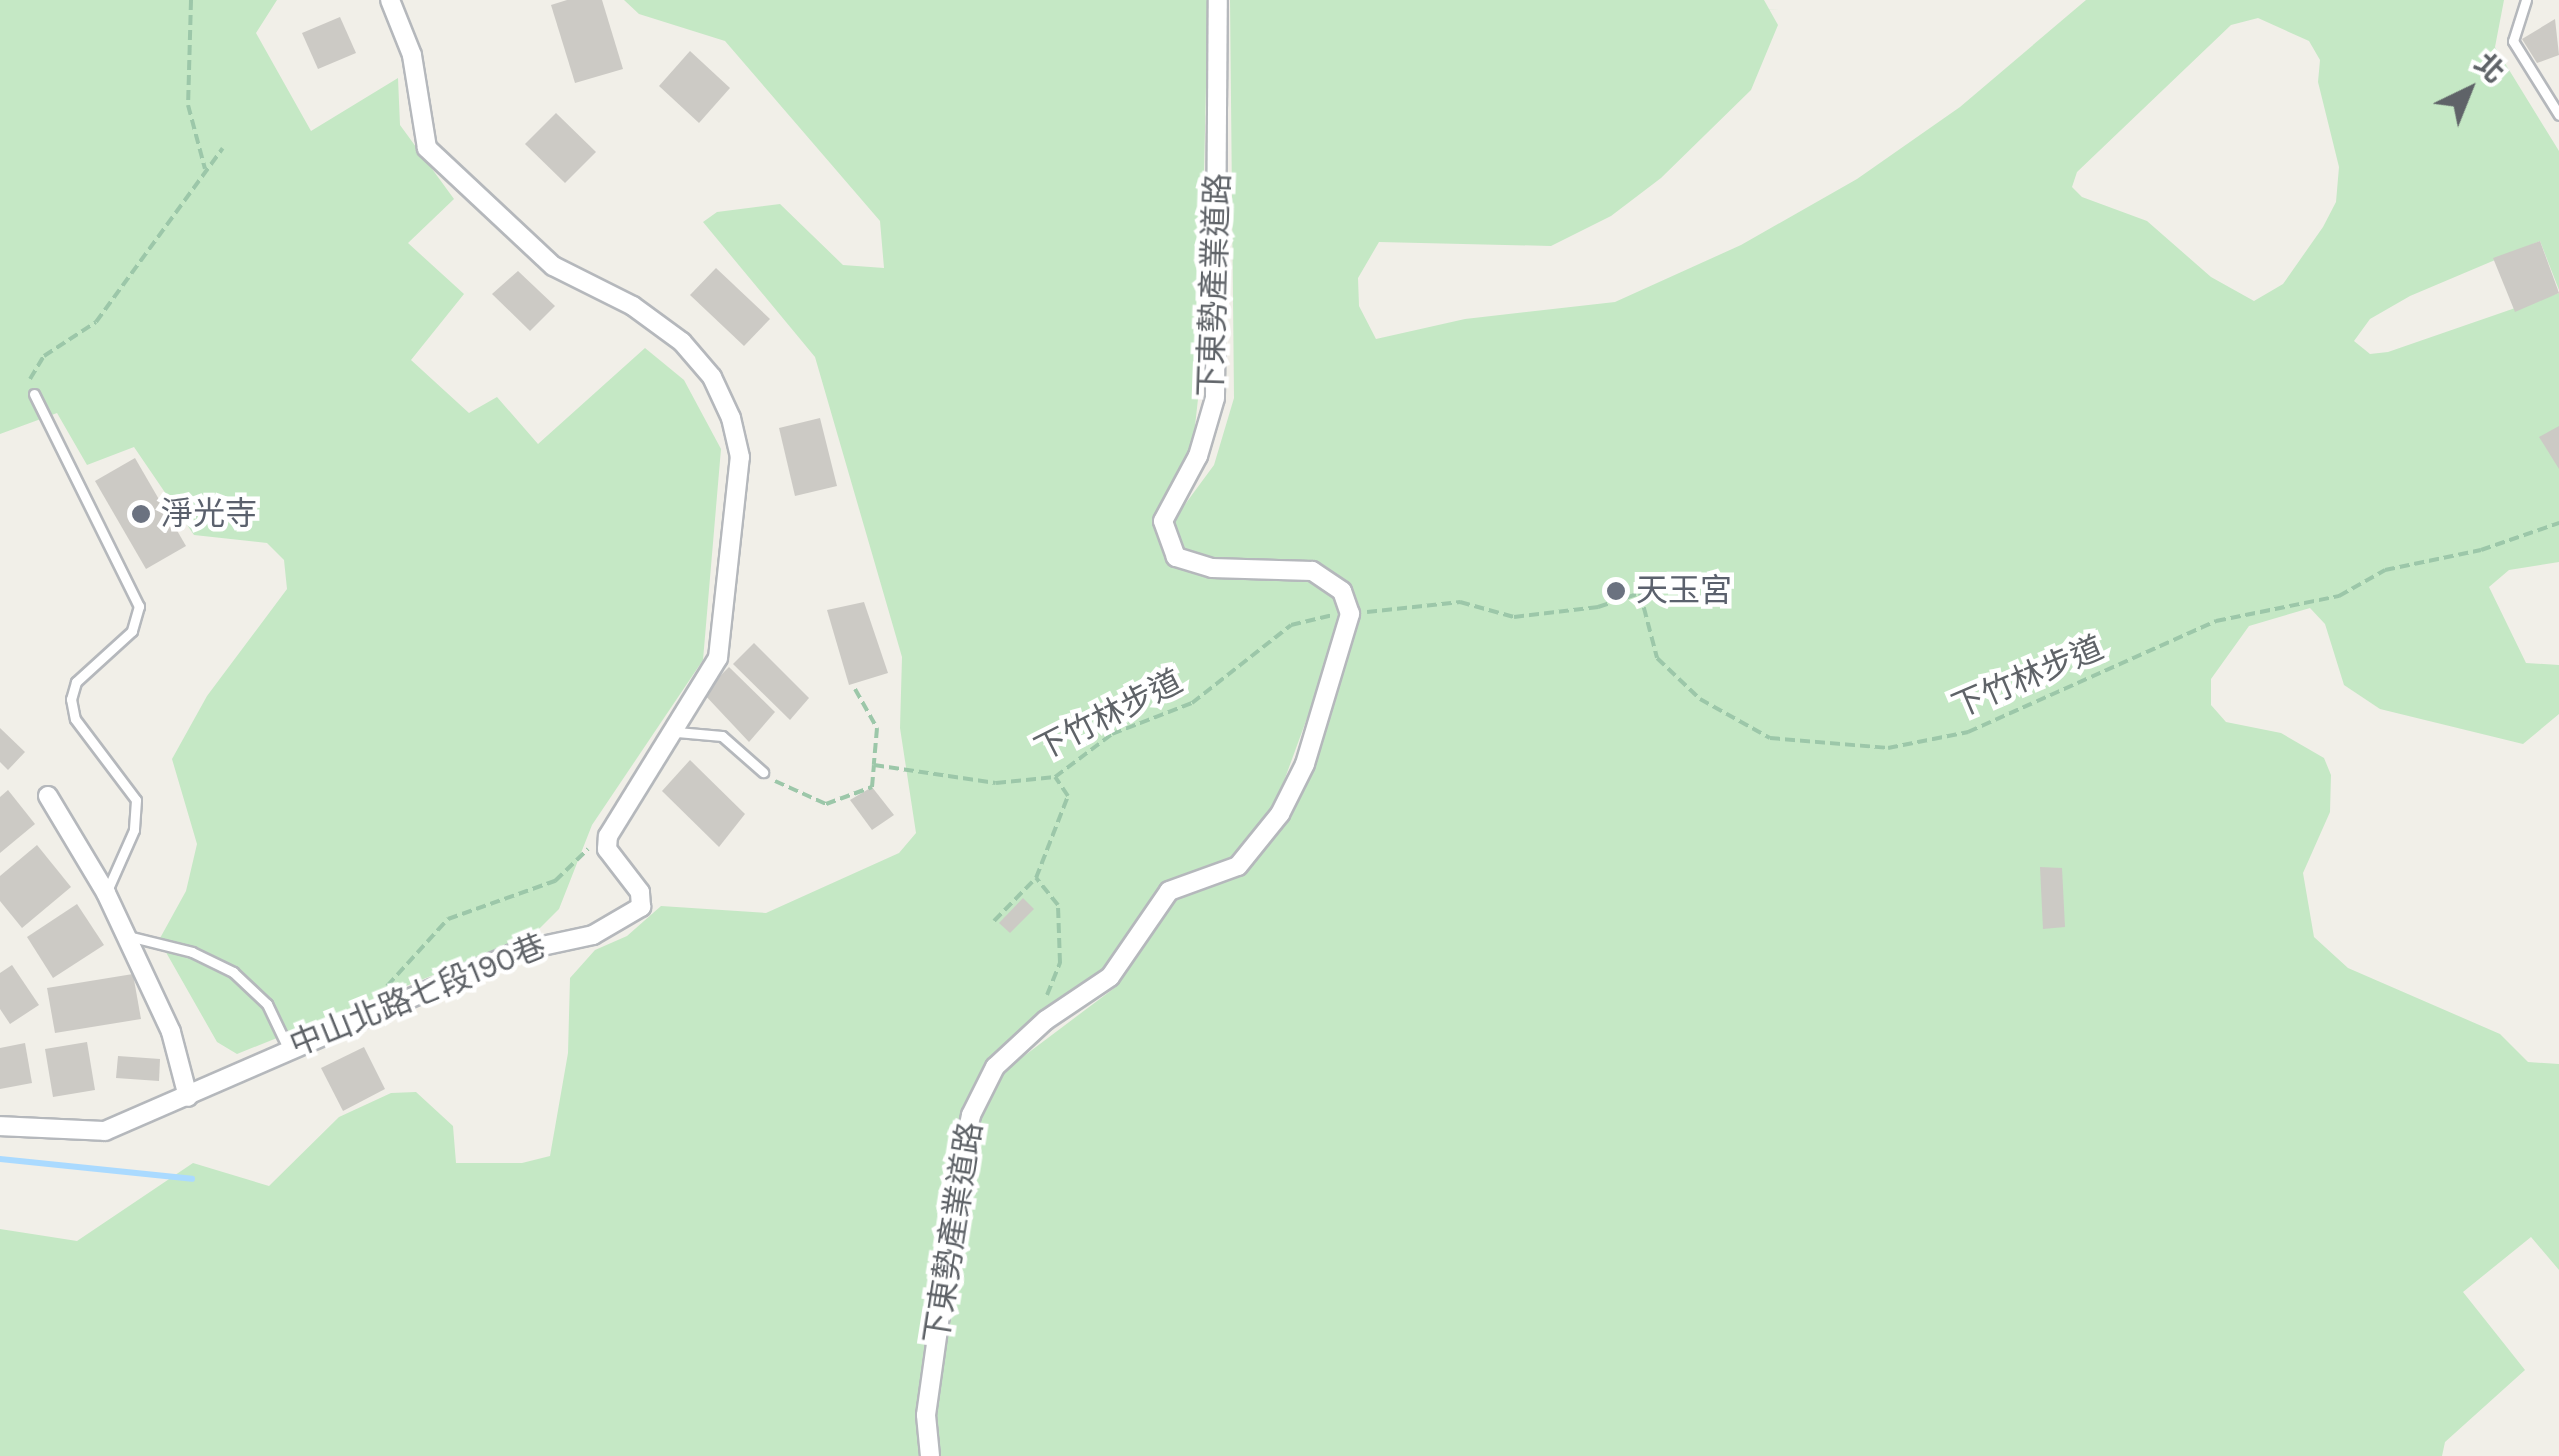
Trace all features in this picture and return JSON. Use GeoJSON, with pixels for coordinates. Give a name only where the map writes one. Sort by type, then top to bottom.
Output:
{"type":"FeatureCollection","features":[{"type":"Feature","properties":{"kind":"street","name":"中山北路七段190巷"},"geometry":{"type":"LineString","coordinates":[[0,1126],[105,1130],[188,1097],[288,1048],[548,940],[592,935],[633,917],[641,907],[640,892],[607,848],[608,836],[677,732],[724,636],[740,457],[731,418],[712,378],[682,342],[632,306],[553,266],[427,148],[412,55],[390,0]]}},
{"type":"Feature","properties":{"kind":"street","name":"下東勢產業道路"},"geometry":{"type":"LineString","coordinates":[[930,1456],[926,1415],[962,1159],[987,1082],[995,1066],[1046,1020],[1110,978],[1169,891],[1238,866],[1280,814],[1304,764],[1350,614],[1342,591],[1312,572],[1212,568],[1176,557],[1164,521],[1198,456],[1215,398],[1218,0]]}},
{"type":"Feature","properties":{"kind":"street"},"geometry":{"type":"LineString","coordinates":[[48,796],[106,893],[126,935],[171,1032],[188,1097]]}},
{"type":"Feature","properties":{"kind":"lane"},"geometry":{"type":"LineString","coordinates":[[2526,0],[2513,41],[2559,116]]}},
{"type":"Feature","properties":{"kind":"lane"},"geometry":{"type":"LineString","coordinates":[[34,394],[139,606],[132,632],[83,673],[71,699],[75,719],[136,800],[134,830],[106,893]]}},
{"type":"Feature","properties":{"kind":"lane"},"geometry":{"type":"LineString","coordinates":[[677,732],[722,736],[763,772]]}},
{"type":"Feature","properties":{"kind":"lane"},"geometry":{"type":"LineString","coordinates":[[126,935],[192,952],[233,972],[268,1004],[288,1048]]}},
{"type":"Feature","properties":{"kind":"path"},"geometry":{"type":"LineString","coordinates":[[192,0],[188,106],[205,168]]}},
{"type":"Feature","properties":{"kind":"path"},"geometry":{"type":"LineString","coordinates":[[34,394],[30,377],[36,365],[96,322],[223,148]]}},
{"type":"Feature","properties":{"kind":"path","name":"下竹林步道"},"geometry":{"type":"LineString","coordinates":[[874,765],[996,784],[1054,777],[1112,734],[1192,703],[1291,625],[1460,602],[1514,617],[1598,607],[1640,592],[1657,658],[1700,699],[1770,738],[1888,748],[1968,732],[2216,621],[2338,596],[2384,570],[2481,550],[2559,523]]}},
{"type":"Feature","properties":{"kind":"path"},"geometry":{"type":"LineString","coordinates":[[763,772],[789,792],[826,804],[872,787],[877,728],[855,689]]}},
{"type":"Feature","properties":{"kind":"path"},"geometry":{"type":"LineString","coordinates":[[994,921],[1036,878],[1068,796],[1054,777]]}},
{"type":"Feature","properties":{"kind":"path"},"geometry":{"type":"LineString","coordinates":[[384,992],[448,920],[555,882],[591,844]]}},
{"type":"Feature","properties":{"kind":"path"},"geometry":{"type":"LineString","coordinates":[[1036,878],[1052,892],[1059,920],[1060,962],[1040,1011]]}},
{"type":"Feature","properties":{"kind":"green space"},"geometry":{"type":"Polygon","coordinates":[[[0,0],[277,0],[256,33],[311,131],[398,78],[400,125],[454,199],[408,243],[464,294],[411,360],[469,413],[497,397],[538,444],[645,348],[684,380],[721,449],[703,660],[592,825],[559,909],[533,935],[237,1054],[217,1042],[159,940],[186,891],[197,844],[172,759],[207,696],[287,589],[284,560],[267,543],[194,535],[134,447],[87,465],[57,413],[0,434],[0,0]]]}},
{"type":"Feature","properties":{"kind":"green space"},"geometry":{"type":"Polygon","coordinates":[[[624,0],[1208,0],[1199,390],[1192,453],[1157,522],[1170,561],[1309,577],[1337,596],[1343,620],[1273,811],[1232,859],[1162,885],[1103,973],[988,1060],[962,1116],[923,1456],[0,1456],[0,1229],[77,1241],[193,1163],[269,1186],[339,1117],[391,1093],[416,1092],[453,1126],[456,1163],[522,1163],[550,1156],[568,1053],[570,978],[595,950],[627,936],[661,906],[766,913],[899,853],[916,833],[900,728],[902,657],[815,357],[703,222],[717,212],[780,204],[843,265],[884,268],[880,221],[725,41],[639,14],[624,0]]]}},
{"type":"Feature","properties":{"kind":"green space"},"geometry":{"type":"Polygon","coordinates":[[[1230,0],[1764,0],[1778,25],[1751,90],[1661,178],[1611,216],[1551,246],[1379,242],[1358,278],[1359,306],[1376,339],[1465,319],[1615,302],[1741,245],[1857,179],[1960,107],[2086,0],[2504,0],[2495,47],[2559,151],[2559,290],[2540,241],[2410,296],[2370,319],[2354,341],[2370,354],[2388,352],[2559,293],[2559,562],[2509,570],[2489,587],[2526,663],[2559,665],[2559,714],[2523,744],[2380,709],[2344,685],[2325,624],[2310,608],[2249,626],[2211,679],[2211,705],[2226,722],[2281,733],[2324,758],[2331,775],[2330,812],[2303,873],[2314,937],[2348,968],[2500,1034],[2528,1062],[2559,1064],[2559,1270],[2531,1237],[2463,1292],[2525,1370],[2445,1442],[2442,1456],[939,1456],[933,1412],[979,1121],[1004,1071],[1117,986],[1174,898],[1239,872],[1311,766],[1357,623],[1346,586],[1312,565],[1215,563],[1182,553],[1172,522],[1214,465],[1234,398],[1230,0]],[[2258,18],[2231,25],[2077,172],[2072,187],[2082,197],[2147,221],[2211,277],[2254,301],[2283,284],[2336,202],[2339,167],[2318,82],[2320,60],[2309,41],[2258,18]]]}},
{"type":"Feature","properties":{"kind":"building"},"geometry":{"type":"Polygon","coordinates":[[[567,0],[602,0],[623,69],[575,83],[551,5],[567,0]]]}},
{"type":"Feature","properties":{"kind":"building"},"geometry":{"type":"Polygon","coordinates":[[[340,17],[356,53],[318,69],[302,33],[340,17]]]}},
{"type":"Feature","properties":{"kind":"building"},"geometry":{"type":"Polygon","coordinates":[[[2555,19],[2559,55],[2537,63],[2522,39],[2555,19]]]}},
{"type":"Feature","properties":{"kind":"building"},"geometry":{"type":"Polygon","coordinates":[[[690,51],[730,88],[699,123],[659,86],[690,51]]]}},
{"type":"Feature","properties":{"kind":"building"},"geometry":{"type":"Polygon","coordinates":[[[556,113],[596,152],[565,183],[525,144],[556,113]]]}},
{"type":"Feature","properties":{"kind":"building"},"geometry":{"type":"Polygon","coordinates":[[[2540,241],[2559,293],[2515,312],[2493,258],[2540,241]]]}},
{"type":"Feature","properties":{"kind":"building"},"geometry":{"type":"Polygon","coordinates":[[[716,268],[770,319],[744,346],[690,295],[716,268]]]}},
{"type":"Feature","properties":{"kind":"building"},"geometry":{"type":"Polygon","coordinates":[[[518,271],[555,306],[530,331],[492,294],[518,271]]]}},
{"type":"Feature","properties":{"kind":"building"},"geometry":{"type":"Polygon","coordinates":[[[820,418],[837,486],[795,496],[779,428],[820,418]]]}},
{"type":"Feature","properties":{"kind":"building"},"geometry":{"type":"Polygon","coordinates":[[[2559,426],[2559,469],[2539,437],[2559,426]]]}},
{"type":"Feature","properties":{"kind":"building","name":"淨光寺"},"geometry":{"type":"Polygon","coordinates":[[[135,458],[186,546],[146,569],[95,481],[135,458]]]}},
{"type":"Feature","properties":{"kind":"building"},"geometry":{"type":"Polygon","coordinates":[[[864,602],[888,673],[849,685],[827,610],[864,602]]]}},
{"type":"Feature","properties":{"kind":"building"},"geometry":{"type":"Polygon","coordinates":[[[754,643],[809,698],[790,720],[733,664],[754,643]]]}},
{"type":"Feature","properties":{"kind":"building"},"geometry":{"type":"Polygon","coordinates":[[[729,667],[775,712],[749,742],[703,693],[729,667]]]}},
{"type":"Feature","properties":{"kind":"building"},"geometry":{"type":"Polygon","coordinates":[[[0,728],[25,752],[8,770],[0,762],[0,728]]]}},
{"type":"Feature","properties":{"kind":"building"},"geometry":{"type":"Polygon","coordinates":[[[690,760],[745,814],[719,847],[662,791],[690,760]]]}},
{"type":"Feature","properties":{"kind":"building"},"geometry":{"type":"Polygon","coordinates":[[[872,787],[894,815],[872,830],[850,800],[872,787]]]}},
{"type":"Feature","properties":{"kind":"building"},"geometry":{"type":"Polygon","coordinates":[[[8,790],[35,824],[0,853],[0,797],[8,790]]]}},
{"type":"Feature","properties":{"kind":"building"},"geometry":{"type":"Polygon","coordinates":[[[37,845],[71,887],[22,928],[0,901],[0,876],[37,845]]]}},
{"type":"Feature","properties":{"kind":"building"},"geometry":{"type":"Polygon","coordinates":[[[2040,867],[2062,868],[2065,927],[2043,929],[2040,867]]]}},
{"type":"Feature","properties":{"kind":"building"},"geometry":{"type":"Polygon","coordinates":[[[1023,898],[1034,909],[1010,933],[999,923],[1023,898]]]}},
{"type":"Feature","properties":{"kind":"building"},"geometry":{"type":"Polygon","coordinates":[[[77,904],[104,945],[53,978],[27,937],[77,904]]]}},
{"type":"Feature","properties":{"kind":"building"},"geometry":{"type":"Polygon","coordinates":[[[12,965],[39,1005],[10,1024],[0,1009],[0,973],[12,965]]]}},
{"type":"Feature","properties":{"kind":"building"},"geometry":{"type":"Polygon","coordinates":[[[133,974],[141,1019],[55,1033],[47,988],[133,974]]]}},
{"type":"Feature","properties":{"kind":"building"},"geometry":{"type":"Polygon","coordinates":[[[87,1042],[95,1090],[53,1097],[45,1049],[87,1042]]]}},
{"type":"Feature","properties":{"kind":"building"},"geometry":{"type":"Polygon","coordinates":[[[25,1043],[32,1083],[0,1089],[0,1048],[25,1043]]]}},
{"type":"Feature","properties":{"kind":"building"},"geometry":{"type":"Polygon","coordinates":[[[364,1047],[385,1089],[343,1111],[321,1068],[364,1047]]]}},
{"type":"Feature","properties":{"kind":"building"},"geometry":{"type":"Polygon","coordinates":[[[118,1056],[160,1059],[159,1081],[116,1078],[118,1056]]]}},
{"type":"Feature","properties":{"kind":"waterway"},"geometry":{"type":"LineString","coordinates":[[0,1159],[192,1179]]}},
{"type":"Feature","properties":{"kind":"place","name":"淨光寺"},"geometry":{"type":"Point","coordinates":[141,514]}},
{"type":"Feature","properties":{"kind":"place","name":"天玉宮"},"geometry":{"type":"Point","coordinates":[1616,591]}}]}
